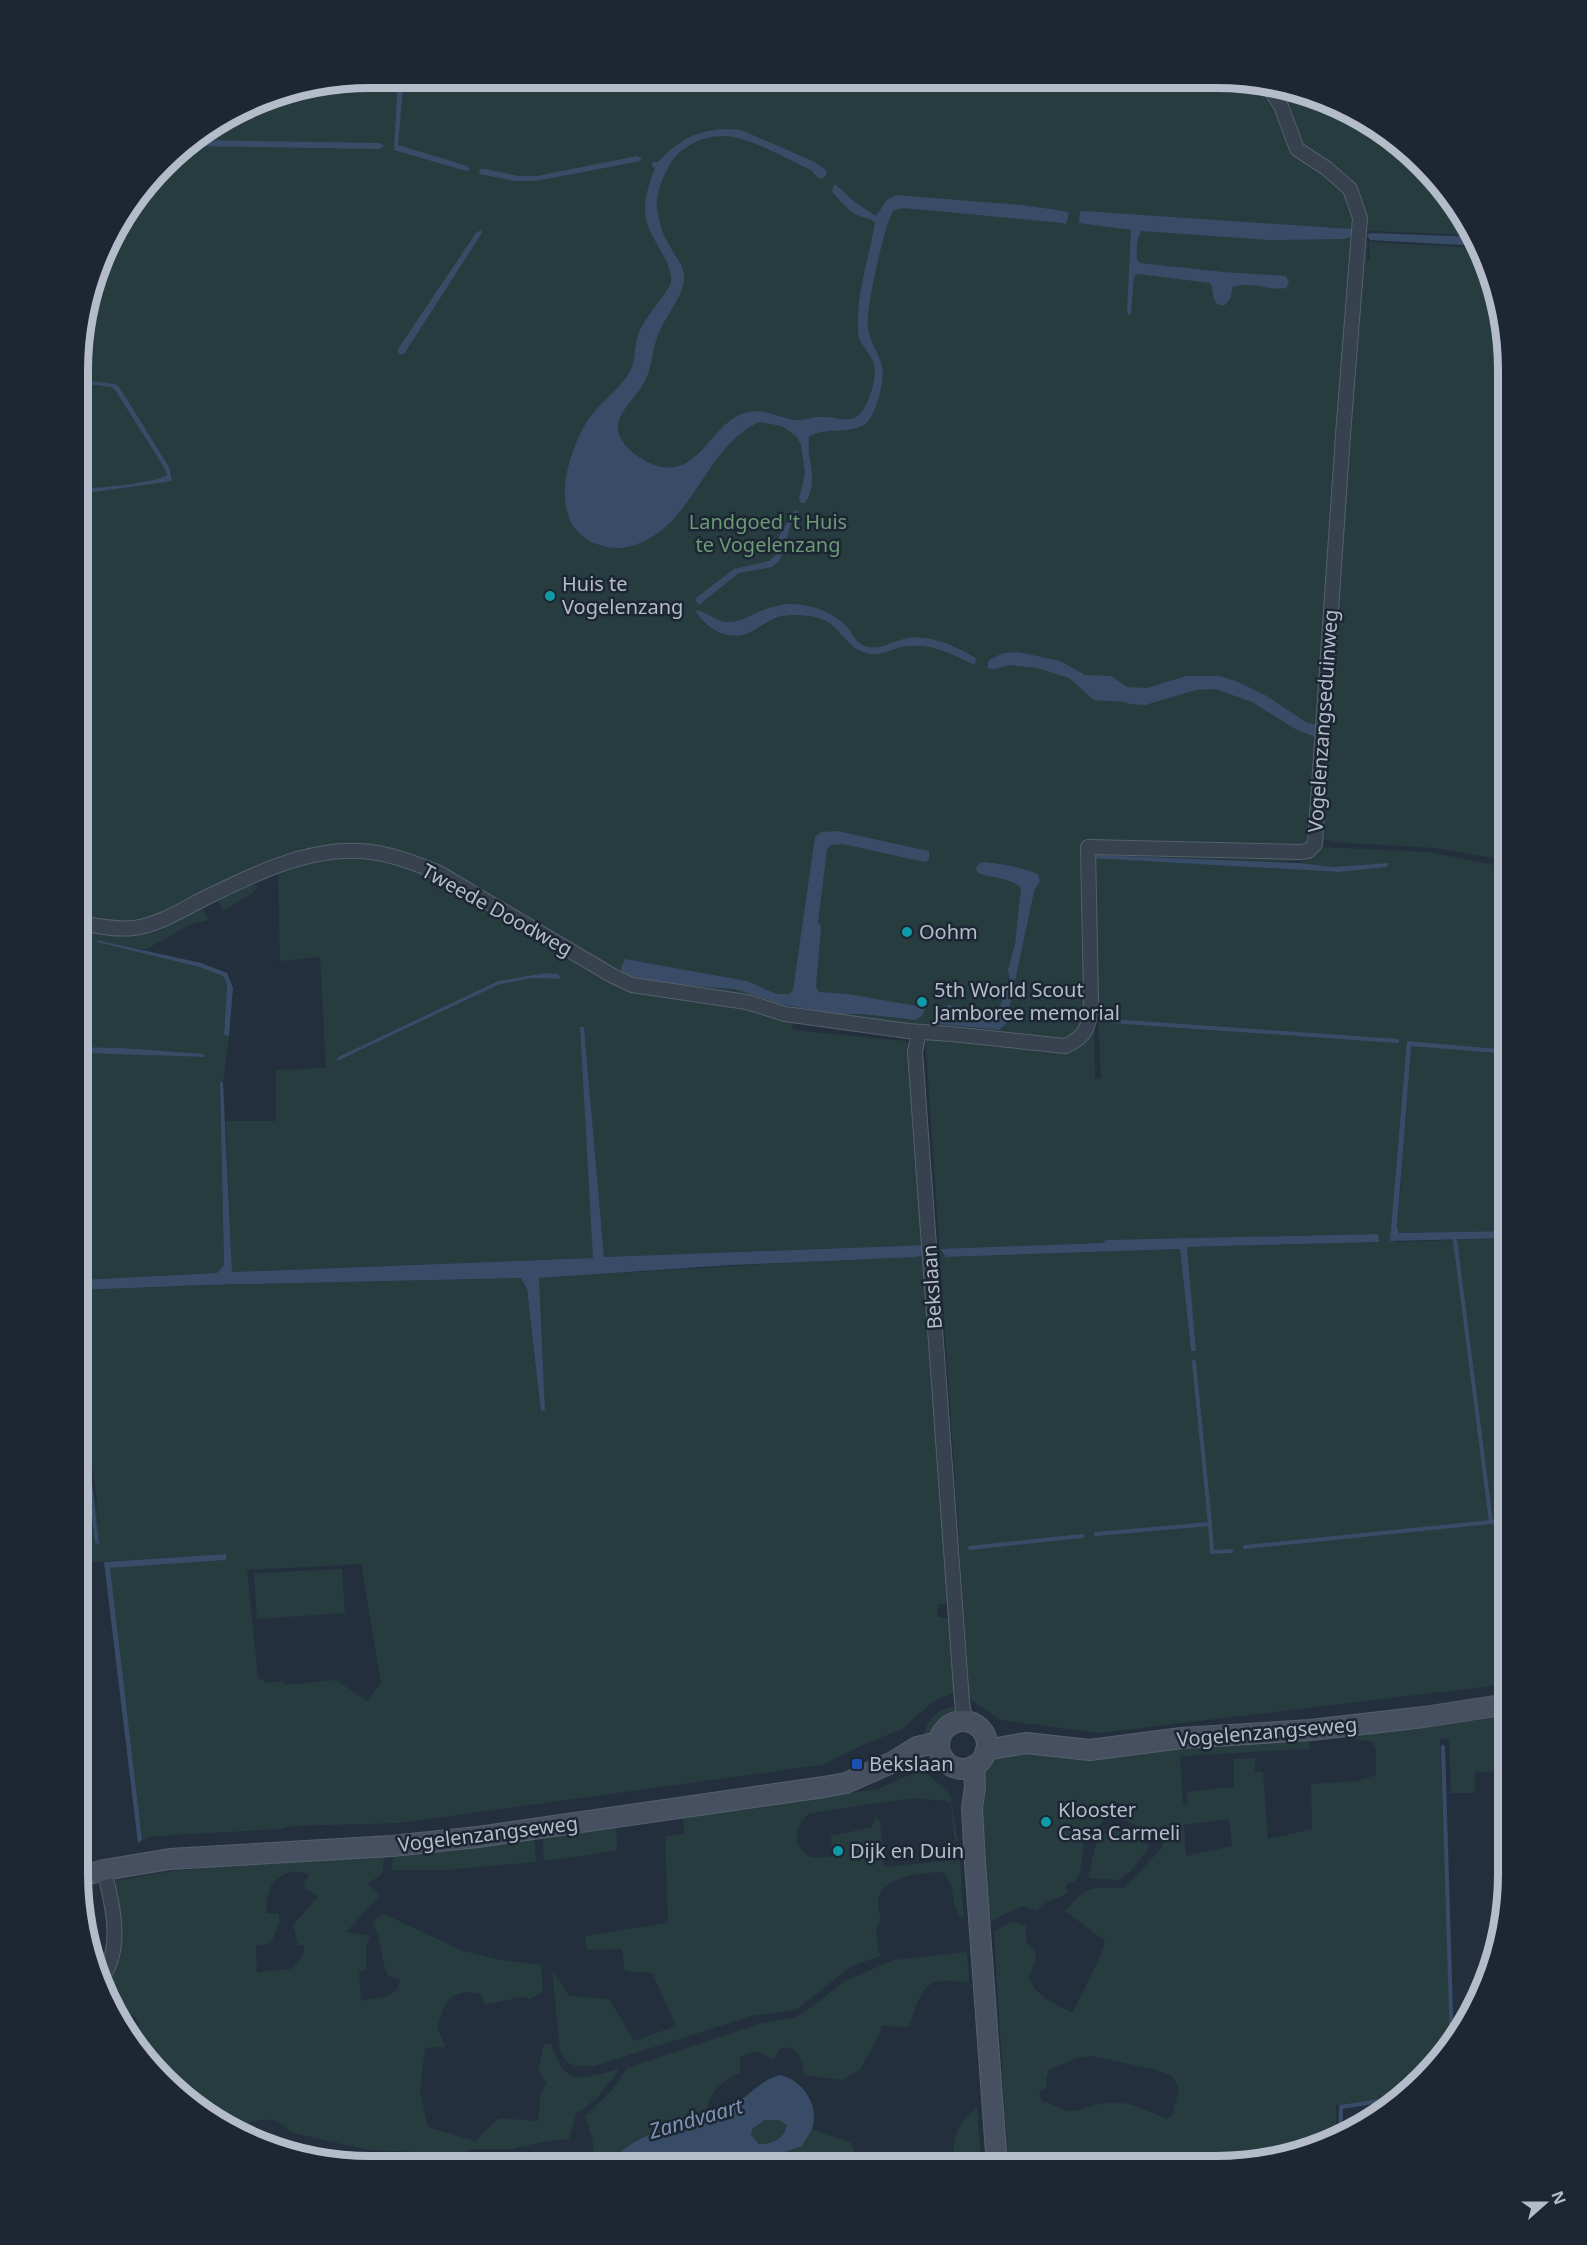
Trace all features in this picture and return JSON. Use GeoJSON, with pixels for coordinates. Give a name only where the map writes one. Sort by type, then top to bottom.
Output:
{"type":"FeatureCollection","features":[{"type":"Feature","properties":{"kind":"main road","name":"Vogelenzangseweg"},"geometry":{"type":"LineString","coordinates":[[976,1755],[1011,1736],[1026,1743],[1090,1750],[1182,1738],[1311,1730],[1498,1705]]}},
{"type":"Feature","properties":{"kind":"main road"},"geometry":{"type":"LineString","coordinates":[[976,1755],[951,1766],[940,1748],[943,1732],[950,1725],[965,1722],[979,1728],[976,1755],[965,1790],[972,1808],[996,2156]]}},
{"type":"Feature","properties":{"kind":"main road","name":"Vogelenzangseweg"},"geometry":{"type":"LineString","coordinates":[[88,1874],[170,1859],[392,1846],[478,1837],[824,1787],[846,1783],[893,1762],[917,1747],[940,1748]]}},
{"type":"Feature","properties":{"kind":"street","name":"Vogelenzangseduinweg"},"geometry":{"type":"LineString","coordinates":[[919,1032],[1065,1046],[1077,1041],[1083,1035],[1090,1020],[1091,1000],[1088,847],[1300,852],[1308,851],[1315,844],[1360,218],[1350,189],[1326,168],[1297,149],[1281,106],[1273,94]]}},
{"type":"Feature","properties":{"kind":"street","name":"Tweede Doodweg"},"geometry":{"type":"LineString","coordinates":[[88,924],[126,928],[146,925],[241,881],[297,860],[336,851],[363,851],[419,865],[439,873],[632,985],[747,1002],[785,1014],[919,1032]]}},
{"type":"Feature","properties":{"kind":"street","name":"Bekslaan"},"geometry":{"type":"LineString","coordinates":[[919,1032],[915,1052],[965,1722]]}},
{"type":"Feature","properties":{"kind":"street"},"geometry":{"type":"LineString","coordinates":[[104,1870],[114,1931],[109,1962],[105,1970]]}},
{"type":"Feature","properties":{"kind":"green space","name":"Landgoed 't Huis te Vogelenzang"},"geometry":{"type":"Polygon","coordinates":[[[370,88],[1216,88],[1253,91],[1289,98],[1307,103],[1358,126],[1416,171],[1440,199],[1463,235],[1370,231],[1366,234],[1365,239],[1368,242],[1367,261],[1370,261],[1369,242],[1470,247],[1489,298],[1498,352],[1498,859],[1435,848],[1332,842],[1325,839],[1323,847],[1429,852],[1498,866],[1498,1231],[1400,1233],[1397,1224],[1401,1185],[1405,1072],[1390,1235],[1397,1242],[1498,1238],[1498,1685],[1100,1733],[1000,1720],[966,1696],[969,1691],[926,1048],[926,1039],[931,1038],[633,981],[440,871],[336,849],[145,923],[88,921],[89,352],[94,315],[103,280],[126,230],[147,199],[171,171],[229,126],[280,103],[298,98],[334,91],[370,88]],[[1090,857],[1339,872],[1387,867],[1389,864],[1333,867],[1299,863],[1303,860],[1284,862],[1090,857]],[[1093,918],[1095,1079],[1101,1078],[1093,918]],[[1378,1234],[940,1250],[946,1257],[1180,1249],[1191,1351],[1195,1351],[1187,1247],[1378,1242],[1378,1234]]]}},
{"type":"Feature","properties":{"kind":"green space"},"geometry":{"type":"Polygon","coordinates":[[[348,853],[417,867],[612,979],[793,1018],[792,1028],[803,1031],[906,1041],[909,1045],[927,1245],[604,1257],[584,1027],[580,1028],[594,1258],[232,1272],[226,1121],[276,1121],[276,1070],[326,1068],[320,957],[280,961],[278,876],[275,870],[348,853]],[[545,973],[498,981],[338,1057],[338,1060],[498,985],[532,978],[561,979],[545,973]]]}},
{"type":"Feature","properties":{"kind":"green space"},"geometry":{"type":"Polygon","coordinates":[[[245,882],[258,886],[253,893],[223,911],[217,899],[245,882]]]}},
{"type":"Feature","properties":{"kind":"green space"},"geometry":{"type":"Polygon","coordinates":[[[201,903],[208,920],[189,925],[145,950],[97,940],[199,967],[223,976],[227,984],[224,1035],[229,1036],[223,1082],[220,1083],[224,1265],[217,1273],[88,1280],[88,1053],[205,1057],[121,1048],[88,1047],[88,927],[126,931],[201,903]]]}},
{"type":"Feature","properties":{"kind":"green space"},"geometry":{"type":"Polygon","coordinates":[[[927,1254],[951,1603],[937,1605],[938,1617],[953,1619],[958,1691],[934,1701],[902,1729],[821,1765],[399,1823],[293,1826],[282,1829],[155,1836],[142,1840],[109,1568],[226,1560],[226,1554],[88,1562],[88,1487],[95,1543],[99,1543],[91,1478],[100,1526],[88,1433],[88,1290],[521,1278],[527,1289],[541,1412],[545,1410],[539,1278],[927,1254]],[[361,1564],[247,1570],[258,1677],[266,1683],[283,1681],[284,1685],[336,1680],[367,1701],[381,1683],[361,1564]]]}},
{"type":"Feature","properties":{"kind":"green space"},"geometry":{"type":"Polygon","coordinates":[[[342,1569],[345,1613],[257,1619],[254,1573],[342,1569]]]}},
{"type":"Feature","properties":{"kind":"green space"},"geometry":{"type":"Polygon","coordinates":[[[956,1706],[954,1713],[934,1737],[924,1738],[927,1725],[938,1712],[956,1706]]]}},
{"type":"Feature","properties":{"kind":"green space"},"geometry":{"type":"Polygon","coordinates":[[[1498,1710],[1498,1771],[1475,1772],[1475,1793],[1451,1793],[1449,1740],[1440,1738],[1451,2030],[1429,2060],[1402,2087],[1383,2101],[1336,2105],[1337,2129],[1307,2142],[1272,2151],[1235,2156],[1007,2156],[994,1932],[1011,1921],[1026,1926],[1026,1941],[1036,1953],[1029,1977],[1032,1984],[1040,1994],[1073,2012],[1101,1955],[1105,1941],[1065,1911],[1079,1896],[1090,1889],[1124,1888],[1161,1849],[1164,1840],[1111,1813],[1083,1842],[1082,1861],[1077,1880],[1065,1885],[1068,1893],[1046,1903],[1036,1911],[1022,1906],[987,1923],[978,1816],[982,1770],[994,1756],[1014,1749],[1060,1758],[1309,1737],[1309,1749],[1180,1756],[1183,1805],[1188,1805],[1186,1792],[1234,1787],[1234,1759],[1255,1758],[1255,1772],[1263,1772],[1268,1839],[1312,1829],[1311,1784],[1357,1781],[1376,1775],[1376,1750],[1373,1742],[1347,1738],[1343,1735],[1498,1710]],[[1229,1819],[1184,1825],[1186,1856],[1232,1846],[1229,1819]],[[1092,2056],[1077,2058],[1049,2070],[1046,2078],[1047,2087],[1039,2093],[1042,2101],[1068,2111],[1107,2103],[1125,2103],[1167,2119],[1172,2116],[1179,2089],[1172,2076],[1156,2070],[1092,2056]]]}},
{"type":"Feature","properties":{"kind":"green space"},"geometry":{"type":"Polygon","coordinates":[[[924,1771],[950,1794],[958,1841],[954,1837],[951,1804],[946,1801],[913,1798],[810,1813],[801,1822],[797,1840],[802,1851],[807,1855],[832,1857],[831,1836],[872,1827],[875,1817],[880,1820],[884,1867],[960,1859],[964,1919],[956,1909],[951,1884],[942,1872],[897,1880],[883,1889],[878,1899],[880,1919],[876,1935],[880,1956],[852,1966],[798,2008],[751,2016],[595,2066],[573,2065],[566,2061],[560,2050],[552,1969],[569,1996],[609,1999],[634,2041],[676,2026],[652,1973],[625,1971],[622,1949],[587,1950],[585,1936],[668,1923],[665,1836],[685,1834],[682,1812],[706,1812],[879,1789],[904,1777],[924,1771]]]}},
{"type":"Feature","properties":{"kind":"green space"},"geometry":{"type":"Polygon","coordinates":[[[542,1824],[614,1824],[618,1843],[615,1851],[544,1861],[542,1824]]]}},
{"type":"Feature","properties":{"kind":"green space"},"geometry":{"type":"Polygon","coordinates":[[[533,1826],[536,1862],[446,1870],[392,1870],[393,1843],[533,1826]]]}},
{"type":"Feature","properties":{"kind":"green space"},"geometry":{"type":"Polygon","coordinates":[[[1112,1828],[1150,1846],[1131,1871],[1119,1880],[1088,1878],[1097,1840],[1112,1828]]]}},
{"type":"Feature","properties":{"kind":"green space"},"geometry":{"type":"Polygon","coordinates":[[[385,1854],[382,1874],[367,1884],[380,1896],[346,1932],[370,1936],[366,1945],[366,1970],[359,1971],[361,2001],[387,1996],[398,1989],[400,1979],[388,1976],[372,1922],[384,1914],[463,1951],[495,1959],[541,1965],[543,1992],[529,1999],[524,1996],[485,2005],[481,1994],[466,1992],[452,1997],[445,2004],[437,2027],[445,2047],[425,2048],[420,2092],[428,2127],[475,2141],[499,2118],[538,2121],[541,2092],[547,2083],[538,2070],[544,2045],[551,2043],[561,2066],[575,2076],[592,2076],[617,2069],[618,2072],[597,2098],[576,2114],[569,2139],[547,2141],[513,2149],[473,2149],[462,2153],[368,2150],[289,2132],[276,2121],[262,2120],[242,2125],[214,2109],[171,2074],[145,2043],[136,2018],[122,2007],[111,1984],[121,1930],[115,1881],[172,1871],[385,1854]],[[294,1871],[279,1877],[271,1886],[266,1913],[279,1914],[279,1923],[271,1943],[256,1946],[257,1972],[291,1969],[304,1954],[304,1945],[298,1946],[293,1925],[318,1897],[303,1886],[309,1874],[294,1871]]]}},
{"type":"Feature","properties":{"kind":"green space"},"geometry":{"type":"Polygon","coordinates":[[[967,1952],[969,1982],[942,1981],[929,1985],[919,1998],[908,2027],[881,2026],[860,2070],[842,2080],[804,2075],[798,2054],[785,2047],[779,2050],[774,2060],[761,2053],[749,2053],[740,2058],[740,2073],[728,2079],[712,2094],[708,2114],[653,2132],[627,2146],[616,2156],[594,2156],[593,2142],[585,2116],[613,2089],[627,2068],[762,2023],[802,2014],[847,1980],[894,1960],[967,1952]]]}},
{"type":"Feature","properties":{"kind":"green space"},"geometry":{"type":"Polygon","coordinates":[[[977,2106],[980,2156],[954,2156],[955,2140],[964,2120],[977,2106]]]}},
{"type":"Feature","properties":{"kind":"green space"},"geometry":{"type":"Polygon","coordinates":[[[765,2120],[779,2120],[787,2125],[777,2140],[759,2144],[751,2135],[751,2129],[765,2120]]]}},
{"type":"Feature","properties":{"kind":"green space"},"geometry":{"type":"Polygon","coordinates":[[[812,2129],[851,2143],[857,2156],[772,2156],[802,2146],[812,2129]]]}},
{"type":"Feature","properties":{"kind":"green space"},"geometry":{"type":"Polygon","coordinates":[[[709,2152],[772,2156],[654,2156],[663,2153],[709,2152]]]}},
{"type":"Feature","properties":{"kind":"green space"},"geometry":{"type":"Polygon","coordinates":[[[906,2152],[909,2156],[884,2156],[906,2152]]]}},
{"type":"Feature","properties":{"kind":"water"},"geometry":{"type":"Polygon","coordinates":[[[397,88],[403,88],[398,145],[467,166],[470,169],[466,171],[394,150],[397,88]]]}},
{"type":"Feature","properties":{"kind":"water"},"geometry":{"type":"Polygon","coordinates":[[[723,129],[741,130],[815,162],[827,174],[823,178],[818,178],[811,170],[765,148],[728,136],[717,136],[697,142],[679,153],[672,161],[658,192],[657,209],[664,235],[684,272],[683,287],[659,332],[646,379],[618,424],[619,435],[634,454],[663,467],[680,466],[694,458],[731,420],[746,413],[764,412],[803,420],[817,417],[852,419],[862,412],[871,391],[875,367],[859,338],[858,311],[875,222],[849,209],[832,192],[834,185],[876,216],[887,200],[896,195],[1022,205],[1069,213],[1066,224],[903,208],[893,211],[880,250],[868,319],[869,333],[883,373],[877,402],[869,420],[863,425],[809,437],[812,486],[805,503],[801,503],[799,499],[805,473],[801,445],[797,437],[782,426],[759,422],[729,445],[683,508],[655,535],[628,547],[614,548],[600,545],[583,536],[572,524],[566,508],[567,473],[578,438],[586,423],[630,372],[639,332],[671,283],[667,263],[650,231],[645,216],[647,191],[655,168],[652,166],[653,162],[658,162],[672,149],[695,135],[723,129]]]}},
{"type":"Feature","properties":{"kind":"water"},"geometry":{"type":"Polygon","coordinates":[[[208,140],[379,143],[384,146],[379,149],[200,146],[208,140]]]}},
{"type":"Feature","properties":{"kind":"water"},"geometry":{"type":"Polygon","coordinates":[[[637,156],[641,158],[641,161],[536,181],[515,181],[479,174],[480,169],[485,169],[519,176],[537,176],[637,156]]]}},
{"type":"Feature","properties":{"kind":"water"},"geometry":{"type":"Polygon","coordinates":[[[1080,212],[1351,229],[1353,232],[1352,236],[1345,239],[1269,240],[1142,231],[1137,249],[1137,260],[1140,263],[1286,276],[1289,282],[1286,288],[1246,285],[1233,287],[1230,299],[1225,305],[1220,305],[1215,301],[1210,283],[1138,274],[1134,276],[1131,314],[1129,315],[1127,312],[1131,230],[1079,223],[1080,212]]]}},
{"type":"Feature","properties":{"kind":"water"},"geometry":{"type":"Polygon","coordinates":[[[481,230],[482,233],[404,354],[399,354],[398,349],[476,233],[481,230]]]}},
{"type":"Feature","properties":{"kind":"water"},"geometry":{"type":"Polygon","coordinates":[[[1368,234],[1464,237],[1469,245],[1370,240],[1368,234]]]}},
{"type":"Feature","properties":{"kind":"water"},"geometry":{"type":"Polygon","coordinates":[[[88,381],[115,384],[119,387],[169,467],[172,481],[88,493],[88,488],[139,483],[167,475],[112,387],[88,384],[88,381]]]}},
{"type":"Feature","properties":{"kind":"water"},"geometry":{"type":"Polygon","coordinates":[[[795,510],[798,511],[777,563],[772,567],[739,573],[699,605],[696,598],[734,569],[769,561],[775,556],[778,551],[779,536],[795,510]]]}},
{"type":"Feature","properties":{"kind":"water"},"geometry":{"type":"Polygon","coordinates":[[[786,604],[820,609],[836,617],[849,629],[857,641],[865,646],[876,647],[904,639],[927,638],[952,646],[976,658],[975,665],[931,647],[911,646],[880,654],[866,653],[851,644],[828,622],[810,616],[778,617],[746,634],[731,636],[710,627],[695,610],[722,621],[731,622],[786,604]]]}},
{"type":"Feature","properties":{"kind":"water"},"geometry":{"type":"Polygon","coordinates":[[[1018,652],[1060,661],[1085,675],[1111,676],[1127,687],[1147,688],[1187,676],[1220,676],[1265,695],[1307,723],[1320,725],[1318,738],[1297,730],[1252,702],[1215,689],[1196,690],[1145,705],[1130,704],[1094,700],[1069,678],[1037,668],[1010,665],[994,669],[987,668],[989,660],[1003,653],[1018,652]]]}},
{"type":"Feature","properties":{"kind":"water"},"geometry":{"type":"Polygon","coordinates":[[[837,831],[929,851],[929,860],[924,862],[843,844],[831,845],[827,849],[818,922],[821,927],[816,987],[819,992],[847,994],[918,1006],[925,1009],[922,1016],[915,1020],[863,1014],[833,1014],[781,1004],[735,989],[690,986],[627,977],[622,974],[621,967],[625,959],[747,981],[776,994],[789,994],[793,990],[815,837],[821,832],[837,831]]]}},
{"type":"Feature","properties":{"kind":"water"},"geometry":{"type":"Polygon","coordinates":[[[1092,855],[1299,863],[1333,867],[1389,863],[1387,867],[1339,872],[1091,858],[1092,855]]]}},
{"type":"Feature","properties":{"kind":"water"},"geometry":{"type":"Polygon","coordinates":[[[984,862],[1011,866],[1038,874],[1040,881],[1034,891],[1006,1024],[999,1030],[940,1024],[935,1022],[934,1017],[936,1009],[949,1005],[992,1013],[999,1008],[1010,980],[1008,970],[1015,944],[1021,888],[1007,880],[978,873],[976,869],[978,864],[984,862]]]}},
{"type":"Feature","properties":{"kind":"water"},"geometry":{"type":"Polygon","coordinates":[[[97,940],[201,963],[227,973],[233,988],[229,1036],[224,1035],[227,984],[223,976],[199,967],[97,942],[97,940]]]}},
{"type":"Feature","properties":{"kind":"water"},"geometry":{"type":"Polygon","coordinates":[[[545,973],[558,974],[561,979],[532,978],[498,985],[337,1061],[338,1057],[498,981],[545,973]]]}},
{"type":"Feature","properties":{"kind":"water"},"geometry":{"type":"Polygon","coordinates":[[[580,1027],[584,1027],[604,1257],[927,1245],[927,1254],[916,1257],[731,1265],[539,1278],[545,1410],[541,1412],[527,1289],[521,1278],[88,1290],[88,1280],[217,1273],[224,1265],[220,1082],[223,1082],[232,1272],[593,1258],[580,1027]]]}},
{"type":"Feature","properties":{"kind":"water"},"geometry":{"type":"Polygon","coordinates":[[[1407,1041],[1498,1049],[1498,1053],[1411,1046],[1397,1226],[1399,1233],[1498,1231],[1498,1238],[1390,1241],[1407,1041]]]}},
{"type":"Feature","properties":{"kind":"water"},"geometry":{"type":"Polygon","coordinates":[[[88,1047],[204,1054],[205,1057],[88,1053],[88,1047]]]}},
{"type":"Feature","properties":{"kind":"water"},"geometry":{"type":"Polygon","coordinates":[[[1378,1234],[1379,1242],[1187,1247],[1196,1351],[1191,1351],[1180,1249],[946,1257],[940,1249],[1102,1243],[1106,1240],[1378,1234]]]}},
{"type":"Feature","properties":{"kind":"water"},"geometry":{"type":"Polygon","coordinates":[[[88,1448],[99,1544],[95,1543],[88,1487],[88,1448]]]}},
{"type":"Feature","properties":{"kind":"water"},"geometry":{"type":"Polygon","coordinates":[[[226,1554],[226,1560],[110,1568],[142,1840],[138,1843],[104,1562],[226,1554]]]}},
{"type":"Feature","properties":{"kind":"water","name":"Zandvaart"},"geometry":{"type":"Polygon","coordinates":[[[780,2075],[796,2082],[808,2095],[814,2112],[814,2120],[812,2129],[802,2146],[772,2156],[687,2152],[663,2153],[654,2156],[618,2156],[631,2144],[648,2135],[737,2102],[762,2083],[780,2075]],[[765,2120],[752,2129],[751,2135],[759,2144],[773,2142],[781,2137],[787,2125],[779,2120],[765,2120]]]}},
{"type":"Feature","properties":{"kind":"waterway"},"geometry":{"type":"LineString","coordinates":[[1111,1021],[1397,1041]]}},
{"type":"Feature","properties":{"kind":"waterway"},"geometry":{"type":"LineString","coordinates":[[1245,1547],[1491,1522],[1455,1240]]}},
{"type":"Feature","properties":{"kind":"waterway"},"geometry":{"type":"LineString","coordinates":[[1194,1362],[1210,1524]]}},
{"type":"Feature","properties":{"kind":"waterway"},"geometry":{"type":"LineString","coordinates":[[1491,1522],[1498,1521]]}},
{"type":"Feature","properties":{"kind":"waterway"},"geometry":{"type":"LineString","coordinates":[[1096,1534],[1210,1524],[1212,1552],[1231,1551]]}},
{"type":"Feature","properties":{"kind":"waterway"},"geometry":{"type":"LineString","coordinates":[[970,1548],[1082,1536]]}},
{"type":"Feature","properties":{"kind":"waterway"},"geometry":{"type":"LineString","coordinates":[[1443,1747],[1452,2030]]}},
{"type":"Feature","properties":{"kind":"waterway"},"geometry":{"type":"LineString","coordinates":[[1340,2127],[1341,2107],[1385,2100]]}},
{"type":"Feature","properties":{"kind":"place","name":"Huis te Vogelenzang"},"geometry":{"type":"Point","coordinates":[550,596]}},
{"type":"Feature","properties":{"kind":"place","name":"Oohm"},"geometry":{"type":"Point","coordinates":[907,932]}},
{"type":"Feature","properties":{"kind":"place","name":"5th World Scout Jamboree memorial"},"geometry":{"type":"Point","coordinates":[922,1002]}},
{"type":"Feature","properties":{"kind":"place","name":"Bekslaan"},"geometry":{"type":"Point","coordinates":[857,1764]}},
{"type":"Feature","properties":{"kind":"place","name":"Klooster Casa Carmeli"},"geometry":{"type":"Point","coordinates":[1046,1822]}},
{"type":"Feature","properties":{"kind":"place","name":"Dijk en Duin"},"geometry":{"type":"Point","coordinates":[838,1851]}}]}
